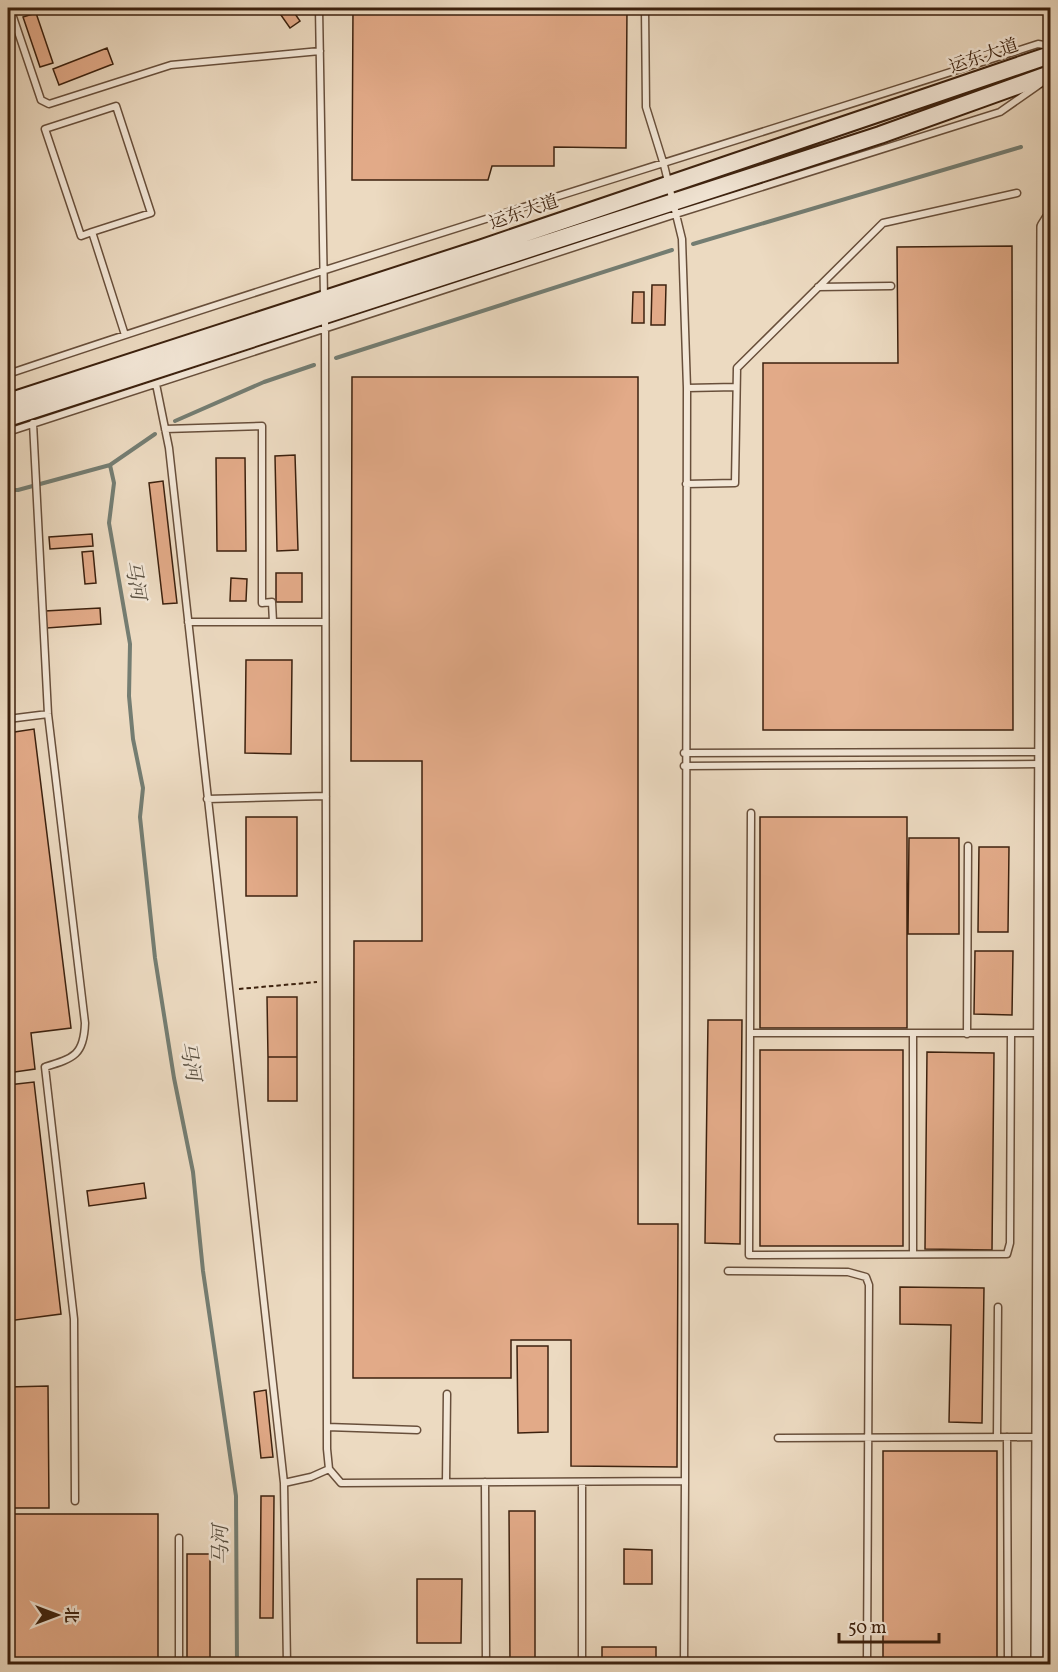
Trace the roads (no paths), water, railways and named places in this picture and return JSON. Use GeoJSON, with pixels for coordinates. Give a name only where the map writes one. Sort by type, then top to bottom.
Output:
{"type":"FeatureCollection","features":[{"type":"Feature","properties":{"kind":"main road","name":"运东大道"},"geometry":{"type":"LineString","coordinates":[[8,402],[325,314],[669,185],[1050,55]]}},
{"type":"Feature","properties":{"kind":"main road","name":"运东大道"},"geometry":{"type":"LineString","coordinates":[[8,418],[325,314],[675,208],[1050,75]]}},
{"type":"Feature","properties":{"kind":"street"},"geometry":{"type":"LineString","coordinates":[[1039,1665],[1045,1437],[1047,758],[1045,227],[1050,219]]}},
{"type":"Feature","properties":{"kind":"lane"},"geometry":{"type":"LineString","coordinates":[[10,8],[41,100],[49,104],[171,65],[320,51]]}},
{"type":"Feature","properties":{"kind":"lane"},"geometry":{"type":"LineString","coordinates":[[319,8],[325,314],[327,1427],[329,1469],[341,1483],[685,1481]]}},
{"type":"Feature","properties":{"kind":"lane"},"geometry":{"type":"LineString","coordinates":[[645,8],[646,107],[664,165],[683,250],[687,388],[684,753],[684,1665]]}},
{"type":"Feature","properties":{"kind":"lane"},"geometry":{"type":"LineString","coordinates":[[8,374],[324,269],[664,165],[1038,44],[1050,46]]}},
{"type":"Feature","properties":{"kind":"lane"},"geometry":{"type":"LineString","coordinates":[[116,106],[151,213],[92,232],[81,236],[45,129],[116,106]]}},
{"type":"Feature","properties":{"kind":"lane"},"geometry":{"type":"LineString","coordinates":[[686,484],[735,483],[736,368],[883,223],[1017,193]]}},
{"type":"Feature","properties":{"kind":"lane"},"geometry":{"type":"LineString","coordinates":[[92,232],[125,335]]}},
{"type":"Feature","properties":{"kind":"lane"},"geometry":{"type":"LineString","coordinates":[[818,287],[891,286]]}},
{"type":"Feature","properties":{"kind":"lane"},"geometry":{"type":"LineString","coordinates":[[8,432],[156,384],[325,314]]}},
{"type":"Feature","properties":{"kind":"lane"},"geometry":{"type":"LineString","coordinates":[[156,384],[165,429],[188,622],[284,1483],[287,1665]]}},
{"type":"Feature","properties":{"kind":"lane"},"geometry":{"type":"LineString","coordinates":[[687,388],[736,387]]}},
{"type":"Feature","properties":{"kind":"lane"},"geometry":{"type":"LineString","coordinates":[[33,423],[48,714],[85,1023],[85,1042],[78,1052],[67,1060],[45,1067],[74,1319],[75,1501]]}},
{"type":"Feature","properties":{"kind":"lane"},"geometry":{"type":"LineString","coordinates":[[165,429],[262,426],[262,603],[272,602],[273,622]]}},
{"type":"Feature","properties":{"kind":"lane"},"geometry":{"type":"LineString","coordinates":[[188,622],[325,622]]}},
{"type":"Feature","properties":{"kind":"lane"},"geometry":{"type":"LineString","coordinates":[[8,720],[48,714]]}},
{"type":"Feature","properties":{"kind":"lane"},"geometry":{"type":"LineString","coordinates":[[684,753],[1047,758]]}},
{"type":"Feature","properties":{"kind":"lane"},"geometry":{"type":"LineString","coordinates":[[684,766],[1047,758]]}},
{"type":"Feature","properties":{"kind":"lane"},"geometry":{"type":"LineString","coordinates":[[207,799],[326,795]]}},
{"type":"Feature","properties":{"kind":"lane"},"geometry":{"type":"LineString","coordinates":[[751,813],[749,1255],[1007,1254],[1010,1243],[1011,1034]]}},
{"type":"Feature","properties":{"kind":"lane"},"geometry":{"type":"LineString","coordinates":[[967,1034],[968,846]]}},
{"type":"Feature","properties":{"kind":"lane"},"geometry":{"type":"LineString","coordinates":[[750,1033],[1046,1033]]}},
{"type":"Feature","properties":{"kind":"lane"},"geometry":{"type":"LineString","coordinates":[[913,1033],[913,1254]]}},
{"type":"Feature","properties":{"kind":"lane"},"geometry":{"type":"LineString","coordinates":[[728,1271],[848,1272],[866,1277],[869,1285],[867,1665]]}},
{"type":"Feature","properties":{"kind":"lane"},"geometry":{"type":"LineString","coordinates":[[997,1437],[998,1307]]}},
{"type":"Feature","properties":{"kind":"lane"},"geometry":{"type":"LineString","coordinates":[[446,1482],[447,1394]]}},
{"type":"Feature","properties":{"kind":"lane"},"geometry":{"type":"LineString","coordinates":[[327,1427],[417,1430]]}},
{"type":"Feature","properties":{"kind":"lane"},"geometry":{"type":"LineString","coordinates":[[1007,1437],[1008,1665]]}},
{"type":"Feature","properties":{"kind":"lane"},"geometry":{"type":"LineString","coordinates":[[778,1438],[1045,1437]]}},
{"type":"Feature","properties":{"kind":"lane"},"geometry":{"type":"LineString","coordinates":[[284,1483],[311,1477],[329,1469]]}},
{"type":"Feature","properties":{"kind":"lane"},"geometry":{"type":"LineString","coordinates":[[485,1482],[486,1665]]}},
{"type":"Feature","properties":{"kind":"lane"},"geometry":{"type":"LineString","coordinates":[[582,1482],[582,1665]]}},
{"type":"Feature","properties":{"kind":"lane"},"geometry":{"type":"LineString","coordinates":[[179,1538],[179,1665]]}},
{"type":"Feature","properties":{"kind":"waterway"},"geometry":{"type":"LineString","coordinates":[[693,244],[1021,147]]}},
{"type":"Feature","properties":{"kind":"waterway"},"geometry":{"type":"LineString","coordinates":[[336,358],[672,250]]}},
{"type":"Feature","properties":{"kind":"waterway"},"geometry":{"type":"LineString","coordinates":[[175,421],[264,382],[314,365]]}},
{"type":"Feature","properties":{"kind":"waterway"},"geometry":{"type":"LineString","coordinates":[[8,490],[18,490],[110,465],[155,434]]}},
{"type":"Feature","properties":{"kind":"waterway","name":"马河"},"geometry":{"type":"LineString","coordinates":[[110,465],[114,483],[109,523],[130,644],[129,696],[133,739],[143,788],[140,817],[155,958],[174,1078],[193,1172],[203,1271],[236,1496],[237,1664]]}}]}
